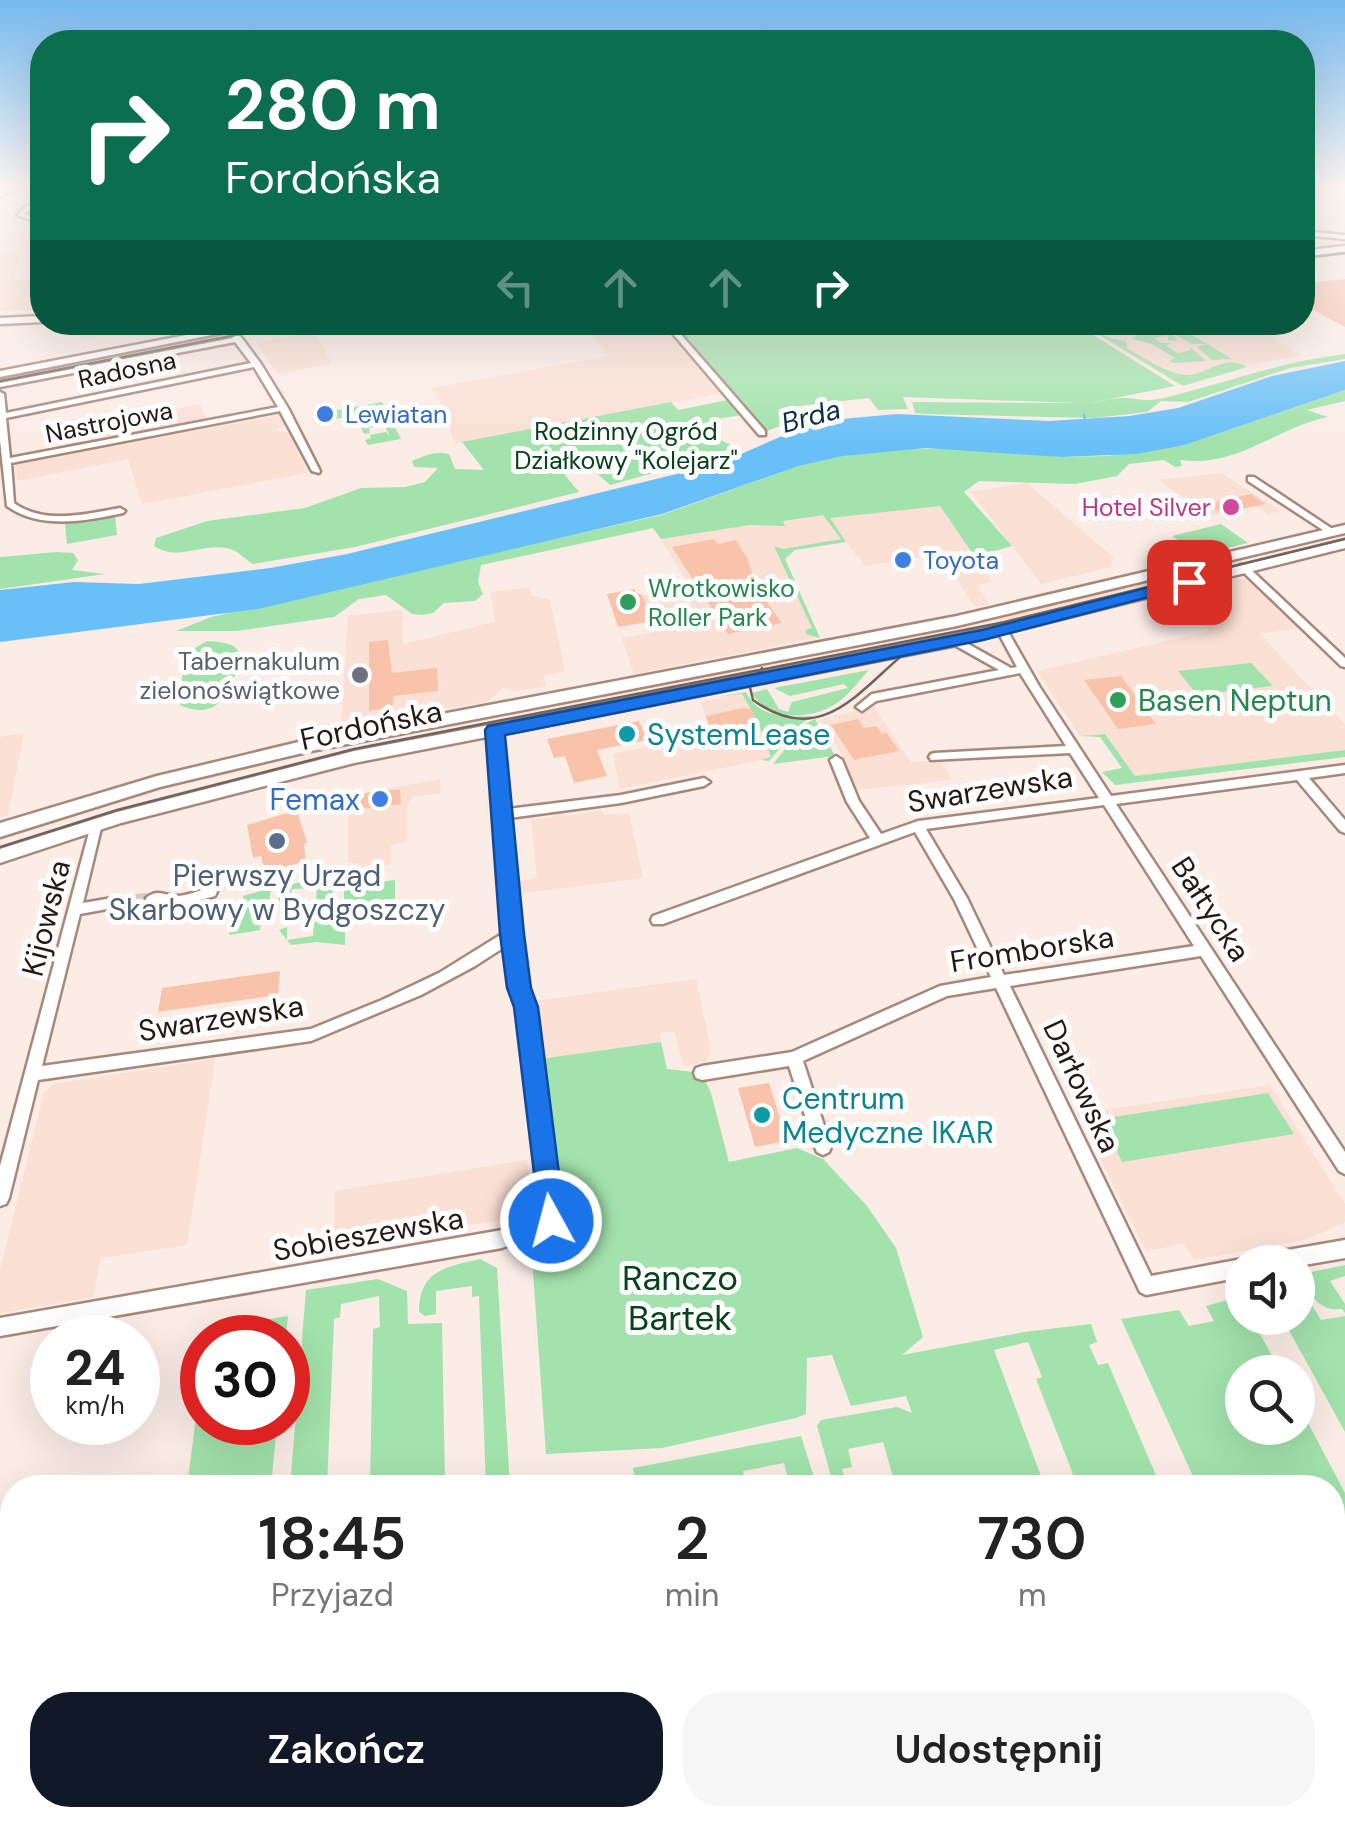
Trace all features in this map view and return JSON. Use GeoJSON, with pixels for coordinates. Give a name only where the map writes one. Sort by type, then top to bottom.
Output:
{"type":"FeatureCollection","features":[{"type":"Feature","properties":{"kind":"main road"},"geometry":{"type":"LineString","coordinates":[[0,319],[30,318]]}},
{"type":"Feature","properties":{"kind":"main road"},"geometry":{"type":"LineString","coordinates":[[0,374],[234,335]]}},
{"type":"Feature","properties":{"kind":"main road","name":"Fordońska"},"geometry":{"type":"LineString","coordinates":[[0,856],[239,784],[959,625],[1338,530]]}},
{"type":"Feature","properties":{"kind":"main road","name":"Fordońska"},"geometry":{"type":"LineString","coordinates":[[0,830],[172,778],[294,749],[959,625],[1002,630],[1345,544]]}},
{"type":"Feature","properties":{"kind":"main road"},"geometry":{"type":"LineString","coordinates":[[959,625],[990,621],[1002,630]]}},
{"type":"Feature","properties":{"kind":"street"},"geometry":{"type":"LineString","coordinates":[[0,385],[234,335],[284,408],[316,470]]}},
{"type":"Feature","properties":{"kind":"street"},"geometry":{"type":"LineString","coordinates":[[677,335],[762,433]]}},
{"type":"Feature","properties":{"kind":"street","name":"Radosna"},"geometry":{"type":"LineString","coordinates":[[4,416],[257,364]]}},
{"type":"Feature","properties":{"kind":"street","name":"Nastrojowa"},"geometry":{"type":"LineString","coordinates":[[0,394],[9,462],[284,408]]}},
{"type":"Feature","properties":{"kind":"street"},"geometry":{"type":"LineString","coordinates":[[9,462],[10,504],[15,510],[83,517],[120,511]]}},
{"type":"Feature","properties":{"kind":"street"},"geometry":{"type":"LineString","coordinates":[[1252,478],[1338,530]]}},
{"type":"Feature","properties":{"kind":"street"},"geometry":{"type":"LineString","coordinates":[[1243,567],[1345,664]]}},
{"type":"Feature","properties":{"kind":"street"},"geometry":{"type":"LineString","coordinates":[[959,625],[1009,672],[1031,682]]}},
{"type":"Feature","properties":{"kind":"street","name":"Bałtycka"},"geometry":{"type":"LineString","coordinates":[[1002,630],[1031,682],[1345,1166]]}},
{"type":"Feature","properties":{"kind":"street"},"geometry":{"type":"LineString","coordinates":[[862,707],[872,698],[1024,669]]}},
{"type":"Feature","properties":{"kind":"street","name":"Sobieszewska"},"geometry":{"type":"LineString","coordinates":[[0,1327],[502,1239],[551,1221],[526,1007],[519,988],[512,934],[495,730]]}},
{"type":"Feature","properties":{"kind":"street"},"geometry":{"type":"LineString","coordinates":[[934,757],[1074,749]]}},
{"type":"Feature","properties":{"kind":"street"},"geometry":{"type":"LineString","coordinates":[[836,760],[853,802],[877,838]]}},
{"type":"Feature","properties":{"kind":"street","name":"Swarzewska"},"geometry":{"type":"LineString","coordinates":[[658,920],[918,826],[1345,769]]}},
{"type":"Feature","properties":{"kind":"street"},"geometry":{"type":"LineString","coordinates":[[1300,775],[1345,828]]}},
{"type":"Feature","properties":{"kind":"street"},"geometry":{"type":"LineString","coordinates":[[502,814],[621,799],[704,782]]}},
{"type":"Feature","properties":{"kind":"street","name":"Kijowska"},"geometry":{"type":"LineString","coordinates":[[0,1198],[35,1074],[96,824]]}},
{"type":"Feature","properties":{"kind":"street","name":"Darłowska"},"geometry":{"type":"LineString","coordinates":[[918,826],[960,898],[1146,1286],[1225,1271]]}},
{"type":"Feature","properties":{"kind":"street"},"geometry":{"type":"LineString","coordinates":[[153,898],[174,902],[210,892]]}},
{"type":"Feature","properties":{"kind":"street"},"geometry":{"type":"LineString","coordinates":[[76,910],[118,902]]}},
{"type":"Feature","properties":{"kind":"street","name":"Swarzewska"},"geometry":{"type":"LineString","coordinates":[[35,1074],[311,1035],[344,1024],[412,990],[498,946],[512,934]]}},
{"type":"Feature","properties":{"kind":"street","name":"Fromborska"},"geometry":{"type":"LineString","coordinates":[[702,1073],[794,1058],[945,990],[1205,950]]}},
{"type":"Feature","properties":{"kind":"street"},"geometry":{"type":"LineString","coordinates":[[794,1058],[823,1147]]}},
{"type":"Feature","properties":{"kind":"street"},"geometry":{"type":"LineString","coordinates":[[1315,1254],[1345,1249]]}},
{"type":"Feature","properties":{"kind":"shaded area"},"geometry":{"type":"Polygon","coordinates":[[[0,271],[16,271],[14,280],[30,279],[30,310],[0,311],[0,271]]]}},
{"type":"Feature","properties":{"kind":"shaded area"},"geometry":{"type":"Polygon","coordinates":[[[317,335],[331,362],[277,373],[256,343],[317,335]]]}},
{"type":"Feature","properties":{"kind":"shaded area"},"geometry":{"type":"Polygon","coordinates":[[[590,335],[675,335],[722,393],[455,444],[448,425],[453,423],[431,388],[609,356],[590,335]]]}},
{"type":"Feature","properties":{"kind":"shaded area"},"geometry":{"type":"Polygon","coordinates":[[[1099,335],[1270,335],[1301,355],[1245,366],[1179,385],[1099,335]]]}},
{"type":"Feature","properties":{"kind":"shaded area"},"geometry":{"type":"Polygon","coordinates":[[[200,404],[206,420],[61,447],[56,423],[94,415],[97,424],[200,404]]]}},
{"type":"Feature","properties":{"kind":"shaded area"},"geometry":{"type":"Polygon","coordinates":[[[280,415],[286,425],[276,430],[289,433],[307,473],[142,504],[128,459],[17,481],[16,465],[280,415]]]}},
{"type":"Feature","properties":{"kind":"shaded area"},"geometry":{"type":"Polygon","coordinates":[[[1221,473],[1281,511],[1268,514],[1255,506],[1211,516],[1158,480],[1221,473]]]}},
{"type":"Feature","properties":{"kind":"shaded area"},"geometry":{"type":"Polygon","coordinates":[[[1027,483],[1113,557],[1111,567],[1041,584],[971,492],[1027,483]]]}},
{"type":"Feature","properties":{"kind":"shaded area"},"geometry":{"type":"Polygon","coordinates":[[[941,506],[992,581],[977,586],[989,604],[975,607],[939,554],[865,566],[846,542],[795,550],[785,559],[819,637],[634,674],[622,638],[656,632],[641,594],[654,597],[693,591],[661,539],[825,513],[941,506]]]}},
{"type":"Feature","properties":{"kind":"shaded area"},"geometry":{"type":"Polygon","coordinates":[[[1206,565],[1215,570],[1004,625],[994,618],[1206,565]]]}},
{"type":"Feature","properties":{"kind":"shaded area"},"geometry":{"type":"Polygon","coordinates":[[[1241,578],[1253,583],[1299,628],[1260,634],[1345,725],[1345,750],[1135,776],[1105,733],[1080,736],[1037,671],[1210,631],[1168,596],[1241,578]]]}},
{"type":"Feature","properties":{"kind":"shaded area"},"geometry":{"type":"Polygon","coordinates":[[[530,587],[531,595],[550,600],[565,671],[543,676],[546,686],[514,692],[505,687],[486,702],[341,725],[348,616],[402,610],[403,644],[495,622],[491,592],[530,587]]]}},
{"type":"Feature","properties":{"kind":"shaded area"},"geometry":{"type":"Polygon","coordinates":[[[742,694],[759,723],[771,758],[620,789],[613,754],[711,733],[701,702],[742,694]]]}},
{"type":"Feature","properties":{"kind":"shaded area"},"geometry":{"type":"Polygon","coordinates":[[[874,707],[911,762],[941,760],[952,780],[857,790],[846,762],[820,719],[874,707]]]}},
{"type":"Feature","properties":{"kind":"shaded area"},"geometry":{"type":"Polygon","coordinates":[[[24,733],[8,815],[0,818],[0,737],[24,733]]]}},
{"type":"Feature","properties":{"kind":"shaded area"},"geometry":{"type":"Polygon","coordinates":[[[440,779],[441,793],[412,797],[407,805],[407,842],[391,845],[391,864],[358,871],[358,863],[348,863],[348,810],[360,809],[360,794],[440,779]]]}},
{"type":"Feature","properties":{"kind":"shaded area"},"geometry":{"type":"Polygon","coordinates":[[[602,810],[604,815],[629,813],[643,878],[522,893],[520,881],[537,878],[531,820],[553,817],[559,812],[566,816],[602,810]]]}},
{"type":"Feature","properties":{"kind":"shaded area"},"geometry":{"type":"Polygon","coordinates":[[[696,979],[711,1049],[706,1063],[684,1066],[674,1031],[660,1033],[661,1042],[540,1059],[535,1001],[696,979]]]}},
{"type":"Feature","properties":{"kind":"shaded area"},"geometry":{"type":"Polygon","coordinates":[[[215,1059],[187,1245],[101,1258],[93,1297],[0,1313],[0,1270],[44,1093],[53,1084],[215,1059]]]}},
{"type":"Feature","properties":{"kind":"shaded area"},"geometry":{"type":"Polygon","coordinates":[[[1270,1085],[1345,1204],[1345,1222],[1308,1239],[1275,1245],[1225,1245],[1225,1254],[1194,1260],[1184,1244],[1146,1251],[1078,1114],[1270,1085]]]}},
{"type":"Feature","properties":{"kind":"shaded area"},"geometry":{"type":"Polygon","coordinates":[[[527,1160],[532,1215],[333,1247],[335,1191],[527,1160]]]}},
{"type":"Feature","properties":{"kind":"green space","name":"Rodzinny Ogród Działkowy \"Kolejarz\""},"geometry":{"type":"Polygon","coordinates":[[[681,335],[1093,335],[1175,386],[1090,403],[1117,398],[1160,399],[1256,372],[1345,354],[1345,359],[1290,368],[1188,402],[1161,401],[1147,412],[1094,418],[923,414],[915,413],[912,402],[1078,403],[903,397],[908,409],[878,410],[869,398],[798,406],[782,414],[794,421],[767,431],[756,424],[681,335]]]}},
{"type":"Feature","properties":{"kind":"green space"},"geometry":{"type":"Polygon","coordinates":[[[1100,335],[1126,341],[1127,348],[1185,375],[1222,364],[1247,367],[1183,386],[1100,335]]]}},
{"type":"Feature","properties":{"kind":"green space"},"geometry":{"type":"Polygon","coordinates":[[[1137,335],[1168,335],[1154,338],[1172,343],[1166,346],[1178,353],[1191,350],[1190,347],[1206,361],[1173,363],[1169,361],[1175,358],[1152,344],[1133,339],[1137,335]]]}},
{"type":"Feature","properties":{"kind":"green space"},"geometry":{"type":"Polygon","coordinates":[[[1176,335],[1192,335],[1232,359],[1212,360],[1197,347],[1206,344],[1192,344],[1176,335]]]}},
{"type":"Feature","properties":{"kind":"green space"},"geometry":{"type":"Polygon","coordinates":[[[1345,390],[1345,401],[1307,410],[1328,417],[1220,458],[1180,460],[1182,466],[1175,467],[1164,460],[1129,464],[1117,476],[1075,484],[979,481],[964,492],[1012,546],[975,557],[940,506],[830,518],[846,542],[795,550],[785,559],[820,638],[806,634],[805,630],[812,628],[774,546],[783,549],[841,539],[823,515],[783,521],[785,526],[750,525],[661,539],[653,528],[481,565],[478,582],[483,594],[475,601],[444,603],[433,613],[422,615],[412,614],[386,595],[359,599],[334,617],[236,631],[176,631],[211,617],[661,515],[799,466],[844,456],[891,449],[964,448],[1061,457],[1107,456],[1185,445],[1345,390]]]}},
{"type":"Feature","properties":{"kind":"green space"},"geometry":{"type":"Polygon","coordinates":[[[727,400],[742,415],[716,419],[703,432],[740,449],[610,485],[584,462],[559,468],[579,492],[355,547],[253,564],[236,551],[223,548],[173,552],[154,546],[156,538],[207,521],[305,508],[361,488],[405,487],[425,482],[438,468],[414,467],[412,461],[430,454],[449,454],[455,469],[484,470],[462,442],[671,402],[678,410],[727,400]]]}},
{"type":"Feature","properties":{"kind":"green space"},"geometry":{"type":"Polygon","coordinates":[[[382,402],[401,439],[368,445],[365,440],[370,435],[386,432],[390,436],[382,421],[385,418],[374,406],[382,425],[369,428],[370,433],[364,434],[352,409],[354,416],[335,419],[332,411],[382,402]]]}},
{"type":"Feature","properties":{"kind":"green space"},"geometry":{"type":"Polygon","coordinates":[[[115,515],[117,535],[67,544],[65,524],[115,515]]]}},
{"type":"Feature","properties":{"kind":"green space"},"geometry":{"type":"Polygon","coordinates":[[[1221,524],[1248,543],[1198,555],[1172,536],[1221,524]]]}},
{"type":"Feature","properties":{"kind":"green space"},"geometry":{"type":"Polygon","coordinates":[[[73,553],[78,560],[72,570],[105,574],[0,589],[0,557],[73,553]]]}},
{"type":"Feature","properties":{"kind":"green space"},"geometry":{"type":"Polygon","coordinates":[[[207,641],[233,646],[239,654],[237,669],[220,702],[207,709],[190,709],[180,705],[183,667],[188,661],[185,654],[207,641]]]}},
{"type":"Feature","properties":{"kind":"green space"},"geometry":{"type":"Polygon","coordinates":[[[1251,663],[1273,686],[1197,695],[1178,671],[1251,663]]]}},
{"type":"Feature","properties":{"kind":"green space"},"geometry":{"type":"Polygon","coordinates":[[[869,670],[839,702],[813,713],[778,713],[752,693],[767,689],[779,709],[788,712],[792,702],[848,688],[844,684],[790,696],[774,688],[869,670]]]}},
{"type":"Feature","properties":{"kind":"green space"},"geometry":{"type":"Polygon","coordinates":[[[746,692],[766,712],[813,716],[769,761],[761,760],[771,757],[742,694],[718,697],[746,692]]]}},
{"type":"Feature","properties":{"kind":"green space"},"geometry":{"type":"Polygon","coordinates":[[[815,719],[835,756],[773,764],[805,724],[815,719]]]}},
{"type":"Feature","properties":{"kind":"green space"},"geometry":{"type":"Polygon","coordinates":[[[1105,734],[1135,776],[1345,750],[1345,757],[1115,785],[1102,772],[1122,768],[1100,737],[1080,736],[1105,734]]]}},
{"type":"Feature","properties":{"kind":"green space"},"geometry":{"type":"Polygon","coordinates":[[[333,874],[333,914],[345,925],[345,945],[291,945],[287,940],[313,936],[317,888],[292,889],[289,901],[279,901],[277,888],[333,874]]]}},
{"type":"Feature","properties":{"kind":"green space"},"geometry":{"type":"Polygon","coordinates":[[[395,880],[395,904],[344,911],[344,887],[395,880]]]}},
{"type":"Feature","properties":{"kind":"green space"},"geometry":{"type":"Polygon","coordinates":[[[271,888],[269,902],[262,904],[260,930],[229,935],[232,909],[255,905],[244,902],[243,896],[271,888]]]}},
{"type":"Feature","properties":{"kind":"green space","name":"Ranczo Bartek"},"geometry":{"type":"Polygon","coordinates":[[[661,1042],[667,1069],[702,1073],[729,1162],[797,1148],[823,1159],[867,1206],[896,1248],[923,1337],[902,1355],[1091,1324],[1097,1342],[1089,1345],[1098,1365],[1108,1363],[1156,1475],[1073,1475],[1036,1379],[1042,1377],[1028,1342],[994,1350],[1041,1475],[893,1475],[883,1442],[848,1449],[852,1467],[842,1469],[844,1475],[831,1475],[817,1426],[821,1420],[897,1407],[912,1413],[906,1396],[851,1406],[832,1355],[807,1358],[806,1414],[796,1418],[662,1448],[546,1454],[531,1244],[560,1227],[540,1059],[661,1042]]]}},
{"type":"Feature","properties":{"kind":"green space"},"geometry":{"type":"Polygon","coordinates":[[[1268,1093],[1294,1134],[1122,1162],[1101,1119],[1268,1093]]]}},
{"type":"Feature","properties":{"kind":"green space"},"geometry":{"type":"Polygon","coordinates":[[[480,1259],[497,1268],[509,1475],[486,1475],[479,1296],[472,1297],[472,1286],[436,1291],[436,1314],[425,1316],[419,1312],[424,1287],[446,1268],[480,1259]]]}},
{"type":"Feature","properties":{"kind":"green space"},"geometry":{"type":"Polygon","coordinates":[[[1345,1265],[1345,1276],[1330,1281],[1345,1304],[1345,1313],[1342,1309],[1327,1308],[1315,1299],[1315,1271],[1345,1265]]]}},
{"type":"Feature","properties":{"kind":"green space"},"geometry":{"type":"Polygon","coordinates":[[[378,1279],[407,1291],[408,1324],[442,1323],[445,1475],[370,1475],[373,1329],[380,1327],[379,1296],[341,1304],[340,1317],[334,1319],[328,1475],[291,1475],[293,1445],[310,1445],[310,1315],[304,1315],[306,1290],[378,1279]]]}},
{"type":"Feature","properties":{"kind":"green space"},"geometry":{"type":"Polygon","coordinates":[[[1225,1301],[1225,1335],[1260,1335],[1272,1355],[1225,1355],[1225,1445],[1315,1445],[1315,1436],[1335,1475],[1192,1475],[1121,1319],[1179,1310],[1189,1326],[1214,1321],[1206,1306],[1225,1301]]]}},
{"type":"Feature","properties":{"kind":"green space"},"geometry":{"type":"Polygon","coordinates":[[[1315,1310],[1321,1320],[1345,1316],[1345,1432],[1315,1378],[1315,1355],[1303,1355],[1292,1335],[1315,1335],[1315,1310]]]}},
{"type":"Feature","properties":{"kind":"green space"},"geometry":{"type":"Polygon","coordinates":[[[801,1436],[813,1475],[787,1475],[784,1463],[743,1471],[744,1475],[634,1475],[633,1468],[801,1436]]]}},
{"type":"Feature","properties":{"kind":"green space"},"geometry":{"type":"Polygon","coordinates":[[[192,1445],[275,1445],[272,1475],[189,1475],[192,1445]]]}},
{"type":"Feature","properties":{"kind":"water"},"geometry":{"type":"Polygon","coordinates":[[[1345,361],[1345,390],[1185,445],[1136,454],[1061,457],[926,448],[844,456],[799,466],[662,514],[258,609],[0,642],[0,590],[74,582],[139,584],[347,554],[689,471],[810,424],[830,420],[897,414],[1049,421],[1129,416],[1178,408],[1272,376],[1345,361]]]}},
{"type":"Feature","properties":{"kind":"building"},"geometry":{"type":"Polygon","coordinates":[[[1345,279],[1345,327],[1315,311],[1315,282],[1345,279]]]}},
{"type":"Feature","properties":{"kind":"building","name":"Hotel Silver"},"geometry":{"type":"Polygon","coordinates":[[[1251,494],[1266,504],[1222,513],[1207,504],[1251,494]]]}},
{"type":"Feature","properties":{"kind":"building"},"geometry":{"type":"Polygon","coordinates":[[[714,539],[718,544],[736,540],[747,558],[754,579],[751,580],[782,623],[728,634],[672,547],[714,539]]]}},
{"type":"Feature","properties":{"kind":"building","name":"Wrotkowisko Roller Park"},"geometry":{"type":"Polygon","coordinates":[[[634,589],[641,594],[655,621],[618,627],[607,594],[634,589]]]}},
{"type":"Feature","properties":{"kind":"building"},"geometry":{"type":"Polygon","coordinates":[[[388,640],[392,673],[437,668],[438,691],[393,696],[389,708],[369,711],[369,642],[388,640]]]}},
{"type":"Feature","properties":{"kind":"building","name":"Basen Neptun"},"geometry":{"type":"Polygon","coordinates":[[[1121,676],[1156,724],[1118,729],[1084,680],[1121,676]]]}},
{"type":"Feature","properties":{"kind":"building"},"geometry":{"type":"Polygon","coordinates":[[[751,709],[758,722],[711,731],[706,716],[751,709]]]}},
{"type":"Feature","properties":{"kind":"building"},"geometry":{"type":"Polygon","coordinates":[[[858,719],[864,728],[876,726],[882,734],[887,733],[899,751],[854,760],[831,725],[858,719]]]}},
{"type":"Feature","properties":{"kind":"building"},"geometry":{"type":"Polygon","coordinates":[[[639,721],[647,740],[597,750],[607,776],[574,783],[565,756],[554,758],[547,739],[639,721]]]}},
{"type":"Feature","properties":{"kind":"building","name":"Femax"},"geometry":{"type":"Polygon","coordinates":[[[400,790],[401,804],[360,809],[360,794],[400,790]]]}},
{"type":"Feature","properties":{"kind":"building","name":"Pierwszy Urząd Skarbowy w Bydgoszczy"},"geometry":{"type":"Polygon","coordinates":[[[297,810],[307,843],[306,861],[272,871],[263,864],[261,856],[253,858],[247,825],[297,810]]]}},
{"type":"Feature","properties":{"kind":"building"},"geometry":{"type":"Polygon","coordinates":[[[280,971],[278,995],[158,1012],[162,988],[280,971]]]}},
{"type":"Feature","properties":{"kind":"building","name":"Centrum Medyczne IKAR"},"geometry":{"type":"Polygon","coordinates":[[[769,1083],[787,1141],[755,1147],[738,1088],[769,1083]]]}},
{"type":"Feature","properties":{"kind":"waterway"},"geometry":{"type":"LineString","coordinates":[[1084,415],[1085,420]]}},
{"type":"Feature","properties":{"kind":"tunnel"},"geometry":{"type":"LineString","coordinates":[[118,902],[153,898]]}},
{"type":"Feature","properties":{"kind":"tram line"},"geometry":{"type":"LineString","coordinates":[[0,381],[235,335]]}},
{"type":"Feature","properties":{"kind":"tram line"},"geometry":{"type":"LineString","coordinates":[[761,670],[1005,622],[1345,539]]}},
{"type":"Feature","properties":{"kind":"tram line"},"geometry":{"type":"LineString","coordinates":[[761,670],[749,683],[753,700],[779,714],[803,719],[824,715],[844,705],[919,642]]}},
{"type":"Feature","properties":{"kind":"tram line"},"geometry":{"type":"LineString","coordinates":[[0,847],[117,810],[354,749],[761,670]]}},
{"type":"Feature","properties":{"kind":"place","name":"Lewiatan"},"geometry":{"type":"Point","coordinates":[325,414]}},
{"type":"Feature","properties":{"kind":"place","name":"Hotel Silver"},"geometry":{"type":"Point","coordinates":[1231,507]}},
{"type":"Feature","properties":{"kind":"place","name":"Toyota"},"geometry":{"type":"Point","coordinates":[903,560]}},
{"type":"Feature","properties":{"kind":"place","name":"Wrotkowisko Roller Park"},"geometry":{"type":"Point","coordinates":[628,602]}},
{"type":"Feature","properties":{"kind":"place","name":"Tabernakulum zielonoświątkowe"},"geometry":{"type":"Point","coordinates":[360,675]}},
{"type":"Feature","properties":{"kind":"place","name":"Basen Neptun"},"geometry":{"type":"Point","coordinates":[1118,700]}},
{"type":"Feature","properties":{"kind":"place","name":"SystemLease"},"geometry":{"type":"Point","coordinates":[627,734]}},
{"type":"Feature","properties":{"kind":"place","name":"Femax"},"geometry":{"type":"Point","coordinates":[380,799]}},
{"type":"Feature","properties":{"kind":"place","name":"Pierwszy Urząd Skarbowy w Bydgoszczy"},"geometry":{"type":"Point","coordinates":[277,841]}},
{"type":"Feature","properties":{"kind":"place","name":"Centrum Medyczne IKAR"},"geometry":{"type":"Point","coordinates":[762,1115]}},
{"type":"Feature","properties":{"kind":"route"},"geometry":{"type":"LineString","coordinates":[[551,1221],[526,1007],[519,988],[512,934],[495,730],[983,635],[1189,582]]}},
{"type":"Feature","properties":{"kind":"water label","name":"Brda"},"geometry":{"type":"Point","coordinates":[811,416]}}]}
